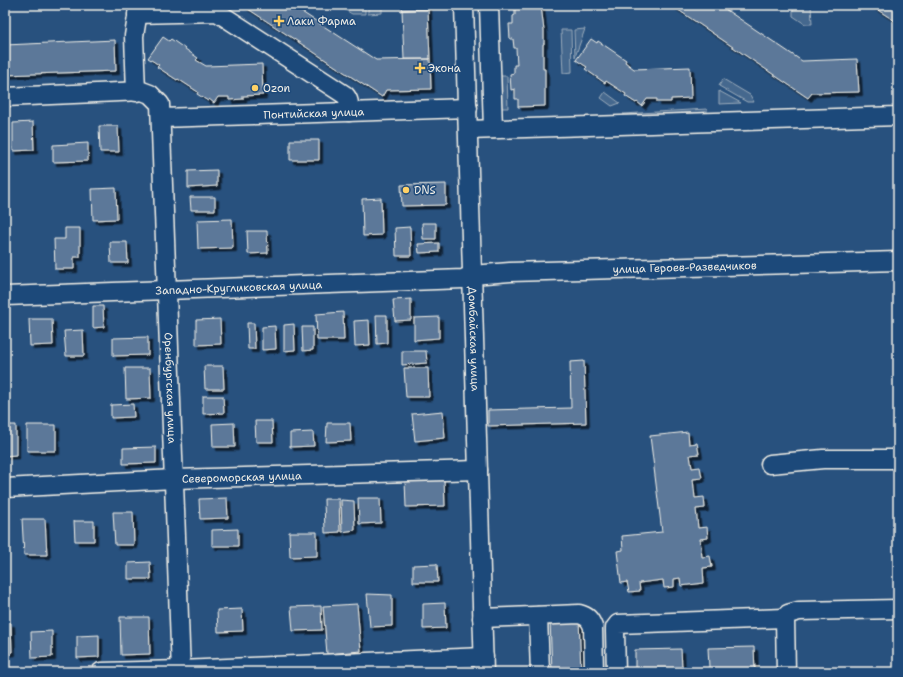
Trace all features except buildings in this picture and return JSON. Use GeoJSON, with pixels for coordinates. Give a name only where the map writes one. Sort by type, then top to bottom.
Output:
{"type":"FeatureCollection","features":[{"type":"Feature","properties":{"kind":"street","name":"Домбайская улица"},"geometry":{"type":"LineString","coordinates":[[464,5],[484,664]]}},
{"type":"Feature","properties":{"kind":"street"},"geometry":{"type":"LineString","coordinates":[[489,5],[494,129]]}},
{"type":"Feature","properties":{"kind":"street"},"geometry":{"type":"LineString","coordinates":[[136,92],[134,36],[138,9],[217,12],[345,95],[349,102],[349,112]]}},
{"type":"Feature","properties":{"kind":"street"},"geometry":{"type":"LineString","coordinates":[[5,97],[146,92],[155,98],[160,111]]}},
{"type":"Feature","properties":{"kind":"street","name":"Понтийская улица"},"geometry":{"type":"LineString","coordinates":[[160,111],[349,112],[468,108]]}},
{"type":"Feature","properties":{"kind":"street","name":"Оренбургская улица"},"geometry":{"type":"LineString","coordinates":[[160,111],[181,671]]}},
{"type":"Feature","properties":{"kind":"street"},"geometry":{"type":"LineString","coordinates":[[468,130],[898,116]]}},
{"type":"Feature","properties":{"kind":"street","name":"улица Героев-Разведчиков"},"geometry":{"type":"LineString","coordinates":[[472,275],[510,272],[898,261]]}},
{"type":"Feature","properties":{"kind":"street","name":"Западно-Кругликовская улица"},"geometry":{"type":"LineString","coordinates":[[5,296],[463,279],[472,275]]}},
{"type":"Feature","properties":{"kind":"street"},"geometry":{"type":"LineString","coordinates":[[770,464],[823,459],[898,459]]}},
{"type":"Feature","properties":{"kind":"street","name":"Североморская улица"},"geometry":{"type":"LineString","coordinates":[[5,488],[174,479],[478,470]]}},
{"type":"Feature","properties":{"kind":"street"},"geometry":{"type":"LineString","coordinates":[[616,672],[615,628],[618,624],[785,618],[788,614],[799,612],[898,609]]}},
{"type":"Feature","properties":{"kind":"street"},"geometry":{"type":"LineString","coordinates":[[482,618],[579,614],[585,616],[590,620],[593,627],[594,672]]}},
{"type":"Feature","properties":{"kind":"street"},"geometry":{"type":"LineString","coordinates":[[538,616],[540,672]]}},
{"type":"Feature","properties":{"kind":"street"},"geometry":{"type":"LineString","coordinates":[[785,618],[786,672]]}},
{"type":"Feature","properties":{"kind":"street"},"geometry":{"type":"LineString","coordinates":[[102,672],[484,664]]}},
{"type":"Feature","properties":{"kind":"shaded area"},"geometry":{"type":"Polygon","coordinates":[[[337,5],[365,5],[365,14],[352,14],[337,5]]]}},
{"type":"Feature","properties":{"kind":"shaded area"},"geometry":{"type":"Polygon","coordinates":[[[368,5],[382,5],[382,13],[368,14],[368,5]]]}},
{"type":"Feature","properties":{"kind":"shaded area"},"geometry":{"type":"Polygon","coordinates":[[[584,5],[634,5],[630,7],[584,8],[584,5]]]}},
{"type":"Feature","properties":{"kind":"shaded area"},"geometry":{"type":"Polygon","coordinates":[[[793,5],[811,5],[812,24],[805,24],[793,16],[793,5]]]}},
{"type":"Feature","properties":{"kind":"shaded area"},"geometry":{"type":"Polygon","coordinates":[[[585,29],[575,57],[574,30],[585,29]]]}},
{"type":"Feature","properties":{"kind":"shaded area"},"geometry":{"type":"Polygon","coordinates":[[[561,30],[571,30],[572,72],[563,73],[561,30]]]}},
{"type":"Feature","properties":{"kind":"shaded area"},"geometry":{"type":"Polygon","coordinates":[[[500,76],[507,76],[508,108],[501,108],[500,76]]]}},
{"type":"Feature","properties":{"kind":"shaded area"},"geometry":{"type":"Polygon","coordinates":[[[723,79],[750,95],[754,102],[747,102],[719,86],[723,79]]]}},
{"type":"Feature","properties":{"kind":"shaded area"},"geometry":{"type":"Polygon","coordinates":[[[719,91],[741,103],[719,104],[719,91]]]}},
{"type":"Feature","properties":{"kind":"shaded area"},"geometry":{"type":"Polygon","coordinates":[[[605,92],[620,103],[612,106],[601,98],[605,92]]]}},
{"type":"Feature","properties":{"kind":"shaded area"},"geometry":{"type":"Polygon","coordinates":[[[707,109],[707,112],[628,116],[623,114],[707,109]]]}},
{"type":"Feature","properties":{"kind":"place","name":"Лаки Фарма"},"geometry":{"type":"Point","coordinates":[279,21]}},
{"type":"Feature","properties":{"kind":"place","name":"Экона"},"geometry":{"type":"Point","coordinates":[420,68]}},
{"type":"Feature","properties":{"kind":"place","name":"Ozon"},"geometry":{"type":"Point","coordinates":[255,88]}},
{"type":"Feature","properties":{"kind":"place","name":"DNS"},"geometry":{"type":"Point","coordinates":[406,190]}}]}
